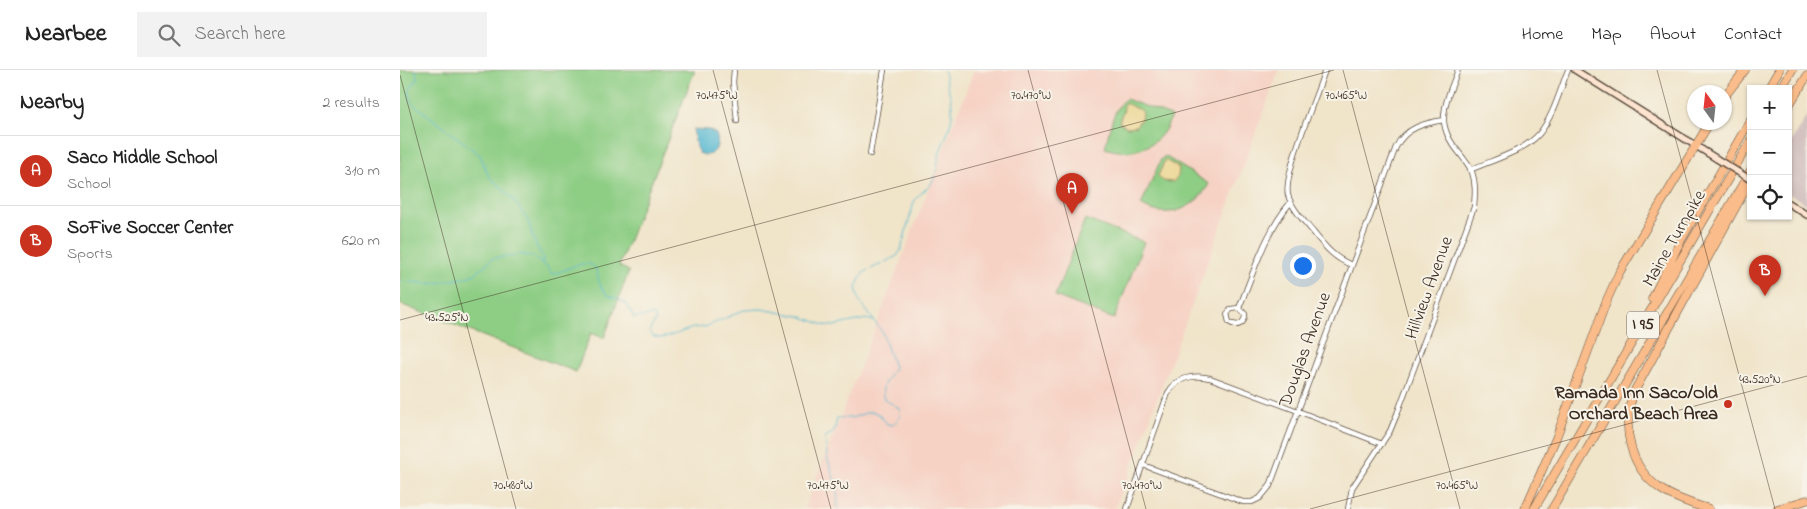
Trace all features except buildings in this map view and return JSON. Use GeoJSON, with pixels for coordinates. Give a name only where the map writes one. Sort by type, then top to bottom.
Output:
{"type":"FeatureCollection","features":[{"type":"Feature","properties":{"kind":"highway"},"geometry":{"type":"LineString","coordinates":[[1732,87],[1745,70]]}},
{"type":"Feature","properties":{"kind":"highway"},"geometry":{"type":"LineString","coordinates":[[1770,85],[1779,70]]}},
{"type":"Feature","properties":{"kind":"highway"},"geometry":{"type":"LineString","coordinates":[[1783,85],[1792,70]]}},
{"type":"Feature","properties":{"kind":"highway"},"geometry":{"type":"LineString","coordinates":[[1792,101],[1807,77]]}},
{"type":"Feature","properties":{"kind":"highway"},"geometry":{"type":"LineString","coordinates":[[1630,346],[1680,242],[1747,126]]}},
{"type":"Feature","properties":{"kind":"highway"},"geometry":{"type":"LineString","coordinates":[[1525,509],[1553,445],[1606,302],[1619,273],[1706,130]]}},
{"type":"Feature","properties":{"kind":"highway","name":"Maine Turnpike"},"geometry":{"type":"LineString","coordinates":[[1534,509],[1747,147]]}},
{"type":"Feature","properties":{"kind":"highway","name":"Maine Turnpike"},"geometry":{"type":"LineString","coordinates":[[1552,509],[1747,178]]}},
{"type":"Feature","properties":{"kind":"highway"},"geometry":{"type":"LineString","coordinates":[[1709,509],[1670,494],[1646,476],[1636,461],[1632,450],[1628,433],[1628,416],[1635,390],[1745,190],[1747,182]]}},
{"type":"Feature","properties":{"kind":"highway"},"geometry":{"type":"LineString","coordinates":[[1777,509],[1807,500]]}},
{"type":"Feature","properties":{"kind":"highway"},"geometry":{"type":"LineString","coordinates":[[1795,509],[1807,504]]}},
{"type":"Feature","properties":{"kind":"main road"},"geometry":{"type":"LineString","coordinates":[[1575,70],[1738,172],[1747,174]]}},
{"type":"Feature","properties":{"kind":"main road"},"geometry":{"type":"LineString","coordinates":[[1792,206],[1807,215]]}},
{"type":"Feature","properties":{"kind":"street"},"geometry":{"type":"LineString","coordinates":[[734,70],[733,82],[737,121]]}},
{"type":"Feature","properties":{"kind":"street"},"geometry":{"type":"LineString","coordinates":[[870,154],[884,70]]}},
{"type":"Feature","properties":{"kind":"street"},"geometry":{"type":"LineString","coordinates":[[1325,70],[1290,171],[1287,188],[1291,202],[1331,253],[1339,260],[1352,265]]}},
{"type":"Feature","properties":{"kind":"street","name":"Hillview Avenue"},"geometry":{"type":"LineString","coordinates":[[1348,509],[1352,488],[1382,444],[1397,414],[1474,207],[1473,178],[1470,170],[1451,142],[1444,120],[1447,100],[1458,70]]}},
{"type":"Feature","properties":{"kind":"street"},"geometry":{"type":"LineString","coordinates":[[1470,170],[1514,151],[1537,136],[1551,112],[1568,70]]}},
{"type":"Feature","properties":{"kind":"street","name":"Douglas Avenue"},"geometry":{"type":"LineString","coordinates":[[1143,465],[1240,502],[1256,501],[1263,496],[1270,486],[1388,165],[1400,139],[1407,132],[1415,128],[1444,120]]}},
{"type":"Feature","properties":{"kind":"street"},"geometry":{"type":"LineString","coordinates":[[1239,308],[1268,238],[1281,214],[1291,202]]}},
{"type":"Feature","properties":{"kind":"street"},"geometry":{"type":"LineString","coordinates":[[1234,308],[1239,308],[1245,314],[1244,320],[1240,325],[1234,325],[1229,322],[1227,314],[1234,308]]}},
{"type":"Feature","properties":{"kind":"street"},"geometry":{"type":"LineString","coordinates":[[1127,509],[1168,393],[1175,384],[1185,378],[1196,376],[1210,378],[1382,444]]}},
{"type":"Feature","properties":{"kind":"shaded area"},"geometry":{"type":"Polygon","coordinates":[[[974,70],[1279,70],[1115,509],[804,509],[864,357],[974,70]]]}},
{"type":"Feature","properties":{"kind":"shaded area"},"geometry":{"type":"Polygon","coordinates":[[[1807,115],[1807,205],[1792,196],[1792,140],[1807,115]]]}},
{"type":"Feature","properties":{"kind":"green space"},"geometry":{"type":"Polygon","coordinates":[[[400,70],[695,70],[619,266],[629,271],[604,338],[591,333],[576,372],[400,304],[400,70]]]}},
{"type":"Feature","properties":{"kind":"green space"},"geometry":{"type":"Polygon","coordinates":[[[1126,99],[1171,116],[1167,126],[1154,142],[1136,150],[1116,151],[1105,148],[1112,121],[1122,102],[1126,99]],[[1124,109],[1119,122],[1127,127],[1136,126],[1141,119],[1142,111],[1124,109]]]}},
{"type":"Feature","properties":{"kind":"green space"},"geometry":{"type":"Polygon","coordinates":[[[1165,156],[1209,184],[1196,200],[1180,210],[1160,212],[1141,205],[1161,159],[1165,156]],[[1164,162],[1158,176],[1169,183],[1179,168],[1169,162],[1164,162]]]}},
{"type":"Feature","properties":{"kind":"green space"},"geometry":{"type":"Polygon","coordinates":[[[1085,219],[1144,242],[1114,319],[1055,296],[1085,219]]]}},
{"type":"Feature","properties":{"kind":"sand"},"geometry":{"type":"Polygon","coordinates":[[[1125,103],[1142,111],[1141,119],[1136,126],[1127,127],[1119,122],[1125,103]]]}},
{"type":"Feature","properties":{"kind":"sand"},"geometry":{"type":"Polygon","coordinates":[[[1165,160],[1179,168],[1178,177],[1173,182],[1163,181],[1158,176],[1165,160]]]}},
{"type":"Feature","properties":{"kind":"water"},"geometry":{"type":"Polygon","coordinates":[[[693,129],[709,130],[716,134],[717,147],[715,151],[708,155],[699,153],[693,129]]]}},
{"type":"Feature","properties":{"kind":"waterway"},"geometry":{"type":"LineString","coordinates":[[416,70],[417,79],[409,91],[412,103],[480,155],[489,177],[515,202],[528,221],[535,243],[543,258],[542,263]]}},
{"type":"Feature","properties":{"kind":"waterway"},"geometry":{"type":"LineString","coordinates":[[838,509],[837,487],[827,457],[825,437],[834,432],[837,418],[852,418],[868,412],[874,412],[880,415],[887,424],[893,425],[900,415],[899,409],[884,399],[884,386],[894,367],[882,332],[859,300],[856,287],[863,273],[897,256],[901,250],[914,202],[934,179],[952,114],[952,103],[944,70]]}},
{"type":"Feature","properties":{"kind":"waterway"},"geometry":{"type":"LineString","coordinates":[[400,281],[430,284],[464,278],[475,274],[493,258],[521,254],[533,257],[554,274],[578,265],[590,264],[594,267],[606,294],[625,303],[634,318],[653,315],[656,320],[649,331],[654,337],[661,338],[693,328],[705,327],[744,310],[761,309],[800,316],[824,325],[833,326],[866,319],[874,321]]}},
{"type":"Feature","properties":{"kind":"place","name":"Saco Middle School"},"geometry":{"type":"Point","coordinates":[1072,214]}},
{"type":"Feature","properties":{"kind":"place","name":"SoFive Soccer Center"},"geometry":{"type":"Point","coordinates":[1765,296]}},
{"type":"Feature","properties":{"kind":"place","name":"Ramada Inn Saco/Old Orchard Beach Area"},"geometry":{"type":"Point","coordinates":[1728,404]}}]}
